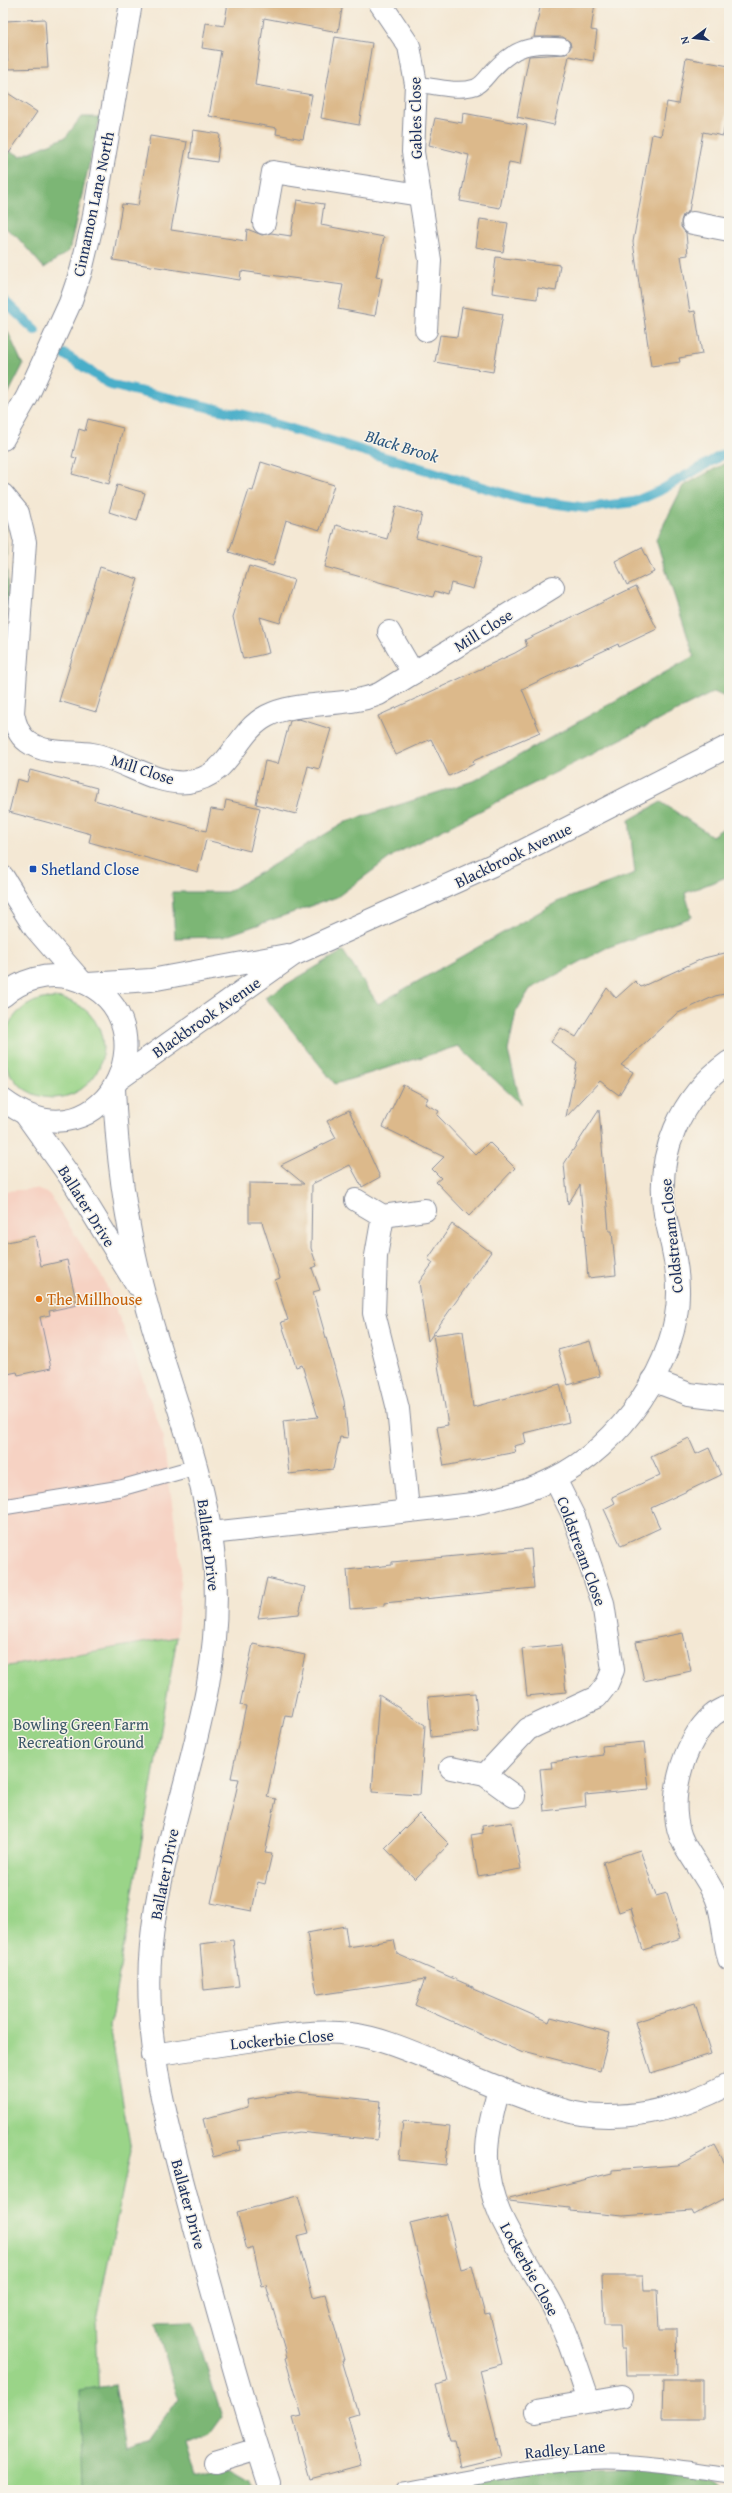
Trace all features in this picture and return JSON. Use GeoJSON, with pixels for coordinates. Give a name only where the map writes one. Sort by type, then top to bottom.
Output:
{"type":"FeatureCollection","features":[{"type":"Feature","properties":{"kind":"street","name":"Cinnamon Lane North"},"geometry":{"type":"LineString","coordinates":[[3,439],[27,397],[70,303],[81,271],[93,221],[131,3]]}},
{"type":"Feature","properties":{"kind":"street","name":"Gables Close"},"geometry":{"type":"LineString","coordinates":[[380,3],[410,46],[416,84],[413,152],[430,260],[426,330]]}},
{"type":"Feature","properties":{"kind":"street"},"geometry":{"type":"LineString","coordinates":[[264,223],[273,172],[420,195]]}},
{"type":"Feature","properties":{"kind":"street"},"geometry":{"type":"LineString","coordinates":[[692,223],[729,230]]}},
{"type":"Feature","properties":{"kind":"street","name":"Mill Close"},"geometry":{"type":"LineString","coordinates":[[3,496],[18,513],[25,542],[10,654],[13,713],[18,730],[28,743],[46,750],[107,757],[160,778],[176,782],[200,779],[220,768],[250,729],[267,716],[288,709],[351,703],[379,694],[552,586]]}},
{"type":"Feature","properties":{"kind":"street"},"geometry":{"type":"LineString","coordinates":[[389,632],[413,673]]}},
{"type":"Feature","properties":{"kind":"street","name":"Blackbrook Avenue"},"geometry":{"type":"LineString","coordinates":[[13,1110],[45,1120],[65,1120],[84,1114],[100,1104],[117,1084],[293,954],[515,856],[729,746]]}},
{"type":"Feature","properties":{"kind":"street"},"geometry":{"type":"LineString","coordinates":[[3,878],[35,928],[85,983],[106,998],[118,1016],[125,1036],[125,1058],[117,1084]]}},
{"type":"Feature","properties":{"kind":"street","name":"Blackbrook Avenue"},"geometry":{"type":"LineString","coordinates":[[85,983],[151,980],[293,954]]}},
{"type":"Feature","properties":{"kind":"street"},"geometry":{"type":"LineString","coordinates":[[3,996],[21,983],[40,977],[62,976],[85,983]]}},
{"type":"Feature","properties":{"kind":"street","name":"Coldstream Close"},"geometry":{"type":"LineString","coordinates":[[211,1533],[473,1504],[504,1497],[555,1479],[598,1449],[634,1410],[652,1380],[671,1339],[677,1314],[678,1289],[662,1185],[665,1158],[673,1131],[684,1108],[702,1086],[729,1062]]}},
{"type":"Feature","properties":{"kind":"street","name":"Ballater Drive"},"geometry":{"type":"LineString","coordinates":[[117,1084],[122,1190],[145,1299],[196,1467],[211,1533],[215,1573],[213,1662],[202,1722],[178,1808],[158,1897],[151,1946],[148,1990],[152,2055],[159,2090],[202,2253],[269,2483]]}},
{"type":"Feature","properties":{"kind":"street","name":"Ballater Drive"},"geometry":{"type":"LineString","coordinates":[[13,1110],[74,1183],[145,1299]]}},
{"type":"Feature","properties":{"kind":"street"},"geometry":{"type":"LineString","coordinates":[[356,1200],[383,1216],[425,1210]]}},
{"type":"Feature","properties":{"kind":"street"},"geometry":{"type":"LineString","coordinates":[[383,1216],[376,1256],[374,1313],[398,1409],[408,1510]]}},
{"type":"Feature","properties":{"kind":"street"},"geometry":{"type":"LineString","coordinates":[[652,1380],[689,1394],[729,1399]]}},
{"type":"Feature","properties":{"kind":"street","name":"Coldstream Close"},"geometry":{"type":"LineString","coordinates":[[486,1775],[528,1729],[596,1697],[608,1684],[613,1670],[603,1603],[574,1518],[555,1479]]}},
{"type":"Feature","properties":{"kind":"street"},"geometry":{"type":"LineString","coordinates":[[729,1706],[713,1715],[698,1734],[686,1754],[676,1790],[676,1817],[683,1843],[716,1897],[729,1959]]}},
{"type":"Feature","properties":{"kind":"street"},"geometry":{"type":"LineString","coordinates":[[451,1768],[486,1775],[514,1796]]}},
{"type":"Feature","properties":{"kind":"street","name":"Lockerbie Close"},"geometry":{"type":"LineString","coordinates":[[152,2055],[284,2036],[320,2033],[350,2034],[377,2039],[411,2051],[499,2087],[564,2110],[598,2115],[665,2110],[726,2092]]}},
{"type":"Feature","properties":{"kind":"street","name":"Lockerbie Close"},"geometry":{"type":"LineString","coordinates":[[499,2087],[487,2153],[488,2175],[500,2213],[511,2239],[550,2300],[570,2345],[589,2401]]}},
{"type":"Feature","properties":{"kind":"street"},"geometry":{"type":"LineString","coordinates":[[536,2411],[622,2396]]}},
{"type":"Feature","properties":{"kind":"street"},"geometry":{"type":"LineString","coordinates":[[215,2462],[258,2449]]}},
{"type":"Feature","properties":{"kind":"lane"},"geometry":{"type":"LineString","coordinates":[[416,84],[461,89],[476,87],[512,53],[524,47],[544,44],[562,46]]}},
{"type":"Feature","properties":{"kind":"lane"},"geometry":{"type":"LineString","coordinates":[[3,1507],[121,1488],[196,1467]]}},
{"type":"Feature","properties":{"kind":"lane","name":"Radley Lane"},"geometry":{"type":"LineString","coordinates":[[404,2490],[542,2468],[604,2462],[646,2463],[729,2476]]}},
{"type":"Feature","properties":{"kind":"shaded area"},"geometry":{"type":"Polygon","coordinates":[[[36,1189],[49,1194],[104,1280],[133,1351],[162,1433],[181,1565],[177,1637],[3,1667],[3,1191],[36,1189]]]}},
{"type":"Feature","properties":{"kind":"green space"},"geometry":{"type":"Polygon","coordinates":[[[81,117],[100,117],[69,251],[44,268],[17,237],[3,226],[3,148],[21,156],[66,137],[81,117]]]}},
{"type":"Feature","properties":{"kind":"green space"},"geometry":{"type":"Polygon","coordinates":[[[3,326],[7,330],[23,365],[3,404],[3,326]]]}},
{"type":"Feature","properties":{"kind":"green space"},"geometry":{"type":"Polygon","coordinates":[[[729,461],[729,699],[714,692],[395,854],[337,897],[223,937],[175,938],[172,892],[227,892],[346,822],[476,780],[694,656],[656,540],[683,486],[729,461]]]}},
{"type":"Feature","properties":{"kind":"green space"},"geometry":{"type":"Polygon","coordinates":[[[3,525],[5,526],[8,604],[3,626],[3,525]]]}},
{"type":"Feature","properties":{"kind":"green space"},"geometry":{"type":"Polygon","coordinates":[[[661,802],[712,836],[729,824],[729,876],[685,893],[692,917],[606,948],[530,989],[516,1012],[508,1051],[521,1104],[458,1046],[335,1084],[265,997],[343,951],[378,1004],[557,902],[635,873],[629,820],[661,802]]]}},
{"type":"Feature","properties":{"kind":"green space"},"geometry":{"type":"Polygon","coordinates":[[[53,998],[72,1002],[89,1012],[99,1029],[103,1048],[99,1067],[89,1084],[72,1094],[53,1098],[34,1094],[17,1084],[7,1067],[3,1048],[7,1029],[17,1012],[34,1002],[53,998]]]}},
{"type":"Feature","properties":{"kind":"green space","name":"Bowling Green Farm Recreation Ground"},"geometry":{"type":"Polygon","coordinates":[[[177,1637],[110,2026],[131,2150],[96,2320],[102,2490],[3,2490],[3,1667],[177,1637]]]}},
{"type":"Feature","properties":{"kind":"green space"},"geometry":{"type":"Polygon","coordinates":[[[193,2322],[222,2417],[209,2435],[187,2444],[197,2477],[229,2468],[248,2479],[252,2490],[82,2490],[79,2390],[115,2385],[126,2450],[147,2442],[178,2398],[155,2323],[193,2322]]]}},
{"type":"Feature","properties":{"kind":"green space"},"geometry":{"type":"Polygon","coordinates":[[[642,2469],[709,2481],[724,2490],[438,2490],[541,2473],[642,2469]]]}},
{"type":"Feature","properties":{"kind":"building"},"geometry":{"type":"Polygon","coordinates":[[[228,3],[343,3],[338,32],[264,18],[255,85],[312,95],[303,139],[276,134],[277,128],[209,116],[221,51],[202,48],[206,23],[224,26],[228,3]]]}},
{"type":"Feature","properties":{"kind":"building"},"geometry":{"type":"Polygon","coordinates":[[[541,3],[595,3],[591,30],[597,31],[593,61],[569,56],[554,125],[517,117],[529,56],[566,54],[571,47],[570,42],[563,37],[534,37],[541,3]]]}},
{"type":"Feature","properties":{"kind":"building"},"geometry":{"type":"Polygon","coordinates":[[[45,19],[48,68],[8,69],[6,21],[45,19]]]}},
{"type":"Feature","properties":{"kind":"building"},"geometry":{"type":"Polygon","coordinates":[[[335,37],[372,43],[359,125],[321,118],[335,37]]]}},
{"type":"Feature","properties":{"kind":"building"},"geometry":{"type":"Polygon","coordinates":[[[686,58],[729,66],[729,100],[723,136],[703,132],[689,211],[683,215],[681,221],[681,227],[686,233],[688,255],[681,256],[690,312],[695,311],[702,354],[679,358],[680,362],[651,366],[633,242],[652,134],[661,136],[667,102],[678,104],[686,58]]]}},
{"type":"Feature","properties":{"kind":"building"},"geometry":{"type":"Polygon","coordinates":[[[3,90],[37,112],[3,162],[3,90]]]}},
{"type":"Feature","properties":{"kind":"building"},"geometry":{"type":"Polygon","coordinates":[[[463,113],[527,125],[520,164],[509,162],[500,208],[460,201],[469,155],[429,145],[435,118],[462,123],[463,113]]]}},
{"type":"Feature","properties":{"kind":"building"},"geometry":{"type":"Polygon","coordinates":[[[193,130],[220,134],[217,162],[190,158],[193,130]]]}},
{"type":"Feature","properties":{"kind":"building"},"geometry":{"type":"Polygon","coordinates":[[[150,136],[187,142],[171,230],[246,241],[247,229],[262,235],[271,233],[291,236],[297,200],[324,204],[321,225],[384,237],[376,277],[382,278],[375,316],[338,309],[343,285],[241,271],[240,280],[113,260],[122,204],[138,206],[150,136]]]}},
{"type":"Feature","properties":{"kind":"building"},"geometry":{"type":"Polygon","coordinates":[[[480,219],[508,223],[503,252],[476,247],[480,219]]]}},
{"type":"Feature","properties":{"kind":"building"},"geometry":{"type":"Polygon","coordinates":[[[496,257],[560,265],[556,291],[538,288],[537,299],[492,293],[496,257]]]}},
{"type":"Feature","properties":{"kind":"building"},"geometry":{"type":"Polygon","coordinates":[[[462,307],[503,314],[493,372],[435,362],[440,335],[457,337],[462,307]]]}},
{"type":"Feature","properties":{"kind":"building"},"geometry":{"type":"Polygon","coordinates":[[[88,419],[123,428],[109,484],[72,474],[77,458],[72,457],[79,429],[85,431],[88,419]]]}},
{"type":"Feature","properties":{"kind":"building"},"geometry":{"type":"Polygon","coordinates":[[[261,462],[334,485],[320,530],[286,520],[273,566],[229,552],[249,490],[253,491],[261,462]]]}},
{"type":"Feature","properties":{"kind":"building"},"geometry":{"type":"Polygon","coordinates":[[[117,485],[145,493],[137,521],[109,512],[117,485]]]}},
{"type":"Feature","properties":{"kind":"building"},"geometry":{"type":"Polygon","coordinates":[[[396,506],[422,514],[416,538],[482,557],[473,589],[451,583],[448,595],[435,591],[433,597],[325,567],[336,525],[387,539],[396,506]]]}},
{"type":"Feature","properties":{"kind":"building"},"geometry":{"type":"Polygon","coordinates":[[[642,547],[654,572],[627,585],[615,561],[642,547]]]}},
{"type":"Feature","properties":{"kind":"building"},"geometry":{"type":"Polygon","coordinates":[[[249,566],[294,580],[280,623],[260,617],[269,653],[243,659],[233,617],[249,566]]]}},
{"type":"Feature","properties":{"kind":"building"},"geometry":{"type":"Polygon","coordinates":[[[100,567],[138,579],[96,712],[59,701],[100,567]]]}},
{"type":"Feature","properties":{"kind":"building"},"geometry":{"type":"Polygon","coordinates":[[[636,586],[657,629],[619,647],[618,644],[522,689],[540,732],[473,761],[474,764],[449,776],[431,739],[396,755],[378,716],[515,653],[527,646],[525,640],[636,586]]]}},
{"type":"Feature","properties":{"kind":"building"},"geometry":{"type":"Polygon","coordinates":[[[299,719],[331,729],[319,769],[308,766],[296,814],[256,804],[265,761],[278,764],[290,721],[299,719]]]}},
{"type":"Feature","properties":{"kind":"building"},"geometry":{"type":"Polygon","coordinates":[[[30,770],[97,788],[94,800],[206,831],[211,809],[224,811],[226,800],[260,808],[250,851],[206,840],[198,872],[89,842],[91,834],[9,812],[17,779],[27,782],[30,770]]]}},
{"type":"Feature","properties":{"kind":"building"},"geometry":{"type":"Polygon","coordinates":[[[729,952],[729,993],[715,996],[676,1014],[621,1065],[633,1072],[619,1095],[600,1081],[566,1117],[577,1062],[551,1042],[561,1028],[576,1037],[607,988],[616,998],[635,981],[641,987],[704,958],[729,952]]]}},
{"type":"Feature","properties":{"kind":"building"},"geometry":{"type":"Polygon","coordinates":[[[403,1085],[428,1098],[425,1104],[439,1111],[437,1115],[476,1155],[489,1142],[515,1168],[469,1216],[436,1182],[441,1178],[432,1169],[444,1157],[383,1127],[403,1085]]]}},
{"type":"Feature","properties":{"kind":"building"},"geometry":{"type":"Polygon","coordinates":[[[349,1110],[380,1177],[362,1187],[350,1165],[312,1184],[311,1248],[317,1266],[312,1268],[320,1290],[313,1292],[344,1401],[348,1438],[340,1437],[333,1469],[289,1474],[283,1421],[318,1417],[302,1365],[296,1367],[281,1322],[288,1320],[275,1280],[280,1278],[262,1222],[249,1222],[249,1183],[304,1184],[281,1165],[336,1138],[327,1121],[349,1110]]]}},
{"type":"Feature","properties":{"kind":"building"},"geometry":{"type":"Polygon","coordinates":[[[599,1110],[609,1231],[612,1231],[616,1275],[588,1278],[580,1185],[568,1204],[564,1164],[599,1110]]]}},
{"type":"Feature","properties":{"kind":"building"},"geometry":{"type":"Polygon","coordinates":[[[452,1224],[491,1252],[428,1341],[419,1282],[433,1263],[428,1259],[452,1224]]]}},
{"type":"Feature","properties":{"kind":"building","name":"The Millhouse"},"geometry":{"type":"Polygon","coordinates":[[[35,1236],[41,1266],[67,1260],[77,1305],[49,1311],[50,1315],[40,1317],[51,1368],[18,1375],[17,1372],[3,1375],[3,1243],[35,1236]]]}},
{"type":"Feature","properties":{"kind":"building"},"geometry":{"type":"Polygon","coordinates":[[[463,1331],[473,1407],[560,1384],[569,1422],[524,1433],[526,1443],[514,1446],[516,1452],[444,1466],[437,1427],[448,1425],[433,1335],[463,1331]]]}},
{"type":"Feature","properties":{"kind":"building"},"geometry":{"type":"Polygon","coordinates":[[[590,1341],[600,1376],[568,1385],[558,1350],[590,1341]]]}},
{"type":"Feature","properties":{"kind":"building"},"geometry":{"type":"Polygon","coordinates":[[[689,1438],[696,1454],[709,1448],[721,1475],[651,1508],[660,1528],[621,1546],[604,1509],[615,1503],[612,1497],[660,1475],[651,1456],[689,1438]]]}},
{"type":"Feature","properties":{"kind":"building"},"geometry":{"type":"Polygon","coordinates":[[[531,1549],[534,1588],[384,1603],[384,1606],[350,1609],[347,1570],[392,1565],[392,1562],[531,1549]]]}},
{"type":"Feature","properties":{"kind":"building"},"geometry":{"type":"Polygon","coordinates":[[[267,1578],[305,1587],[299,1614],[258,1618],[267,1578]]]}},
{"type":"Feature","properties":{"kind":"building"},"geometry":{"type":"Polygon","coordinates":[[[683,1633],[691,1671],[644,1681],[636,1642],[683,1633]]]}},
{"type":"Feature","properties":{"kind":"building"},"geometry":{"type":"Polygon","coordinates":[[[253,1644],[305,1655],[292,1716],[285,1715],[267,1797],[276,1799],[265,1853],[272,1854],[265,1884],[258,1882],[252,1911],[211,1903],[239,1779],[231,1778],[246,1706],[240,1705],[253,1644]]]}},
{"type":"Feature","properties":{"kind":"building"},"geometry":{"type":"Polygon","coordinates":[[[561,1645],[566,1692],[527,1696],[522,1649],[561,1645]]]}},
{"type":"Feature","properties":{"kind":"building"},"geometry":{"type":"Polygon","coordinates":[[[475,1693],[479,1732],[431,1737],[428,1697],[475,1693]]]}},
{"type":"Feature","properties":{"kind":"building"},"geometry":{"type":"Polygon","coordinates":[[[379,1695],[425,1725],[420,1795],[372,1792],[379,1695]]]}},
{"type":"Feature","properties":{"kind":"building"},"geometry":{"type":"Polygon","coordinates":[[[644,1742],[649,1789],[585,1795],[586,1806],[544,1811],[540,1769],[552,1768],[551,1762],[603,1755],[602,1746],[644,1742]]]}},
{"type":"Feature","properties":{"kind":"building"},"geometry":{"type":"Polygon","coordinates":[[[419,1814],[449,1844],[415,1879],[385,1848],[419,1814]]]}},
{"type":"Feature","properties":{"kind":"building"},"geometry":{"type":"Polygon","coordinates":[[[512,1822],[521,1869],[478,1876],[471,1835],[483,1833],[482,1826],[512,1822]]]}},
{"type":"Feature","properties":{"kind":"building"},"geometry":{"type":"Polygon","coordinates":[[[640,1850],[656,1896],[667,1893],[681,1938],[643,1950],[631,1908],[619,1912],[603,1862],[640,1850]]]}},
{"type":"Feature","properties":{"kind":"building"},"geometry":{"type":"Polygon","coordinates":[[[345,1926],[348,1947],[394,1940],[397,1954],[549,2022],[551,2017],[610,2033],[600,2071],[524,2051],[523,2053],[415,2005],[425,1979],[317,1995],[307,1933],[345,1926]]]}},
{"type":"Feature","properties":{"kind":"building"},"geometry":{"type":"Polygon","coordinates":[[[233,1940],[239,1986],[204,1990],[200,1944],[233,1940]]]}},
{"type":"Feature","properties":{"kind":"building"},"geometry":{"type":"Polygon","coordinates":[[[695,2003],[711,2054],[651,2073],[635,2022],[695,2003]]]}},
{"type":"Feature","properties":{"kind":"building"},"geometry":{"type":"Polygon","coordinates":[[[297,2092],[381,2101],[377,2140],[299,2132],[238,2141],[240,2150],[213,2157],[203,2119],[248,2107],[247,2100],[297,2092]]]}},
{"type":"Feature","properties":{"kind":"building"},"geometry":{"type":"Polygon","coordinates":[[[403,2121],[450,2126],[446,2165],[399,2160],[403,2121]]]}},
{"type":"Feature","properties":{"kind":"building"},"geometry":{"type":"Polygon","coordinates":[[[715,2145],[729,2171],[729,2196],[694,2215],[692,2211],[623,2216],[570,2211],[570,2208],[509,2201],[509,2198],[612,2173],[612,2170],[678,2165],[715,2145]]]}},
{"type":"Feature","properties":{"kind":"building"},"geometry":{"type":"Polygon","coordinates":[[[298,2196],[309,2233],[297,2236],[313,2297],[325,2294],[344,2360],[342,2360],[358,2414],[348,2417],[361,2465],[310,2479],[293,2418],[302,2416],[285,2358],[287,2357],[266,2285],[262,2286],[253,2248],[247,2250],[237,2212],[298,2196]]]}},
{"type":"Feature","properties":{"kind":"building"},"geometry":{"type":"Polygon","coordinates":[[[447,2214],[461,2269],[472,2266],[485,2315],[490,2314],[502,2364],[480,2370],[501,2457],[460,2467],[454,2441],[450,2441],[436,2385],[448,2382],[410,2223],[447,2214]]]}},
{"type":"Feature","properties":{"kind":"building"},"geometry":{"type":"Polygon","coordinates":[[[602,2276],[643,2276],[644,2290],[657,2290],[659,2329],[676,2329],[677,2375],[626,2375],[625,2349],[621,2349],[620,2325],[604,2325],[602,2276]]]}},
{"type":"Feature","properties":{"kind":"building"},"geometry":{"type":"Polygon","coordinates":[[[663,2380],[703,2380],[703,2419],[662,2419],[663,2380]]]}},
{"type":"Feature","properties":{"kind":"waterway","name":"Black Brook"},"geometry":{"type":"LineString","coordinates":[[3,300],[35,330]]}},
{"type":"Feature","properties":{"kind":"waterway","name":"Black Brook"},"geometry":{"type":"LineString","coordinates":[[64,354],[111,385],[252,417],[522,499],[587,508],[634,502],[659,491],[729,451]]}},
{"type":"Feature","properties":{"kind":"place","name":"Shetland Close"},"geometry":{"type":"Point","coordinates":[33,869]}},
{"type":"Feature","properties":{"kind":"place","name":"The Millhouse"},"geometry":{"type":"Point","coordinates":[39,1299]}}]}
